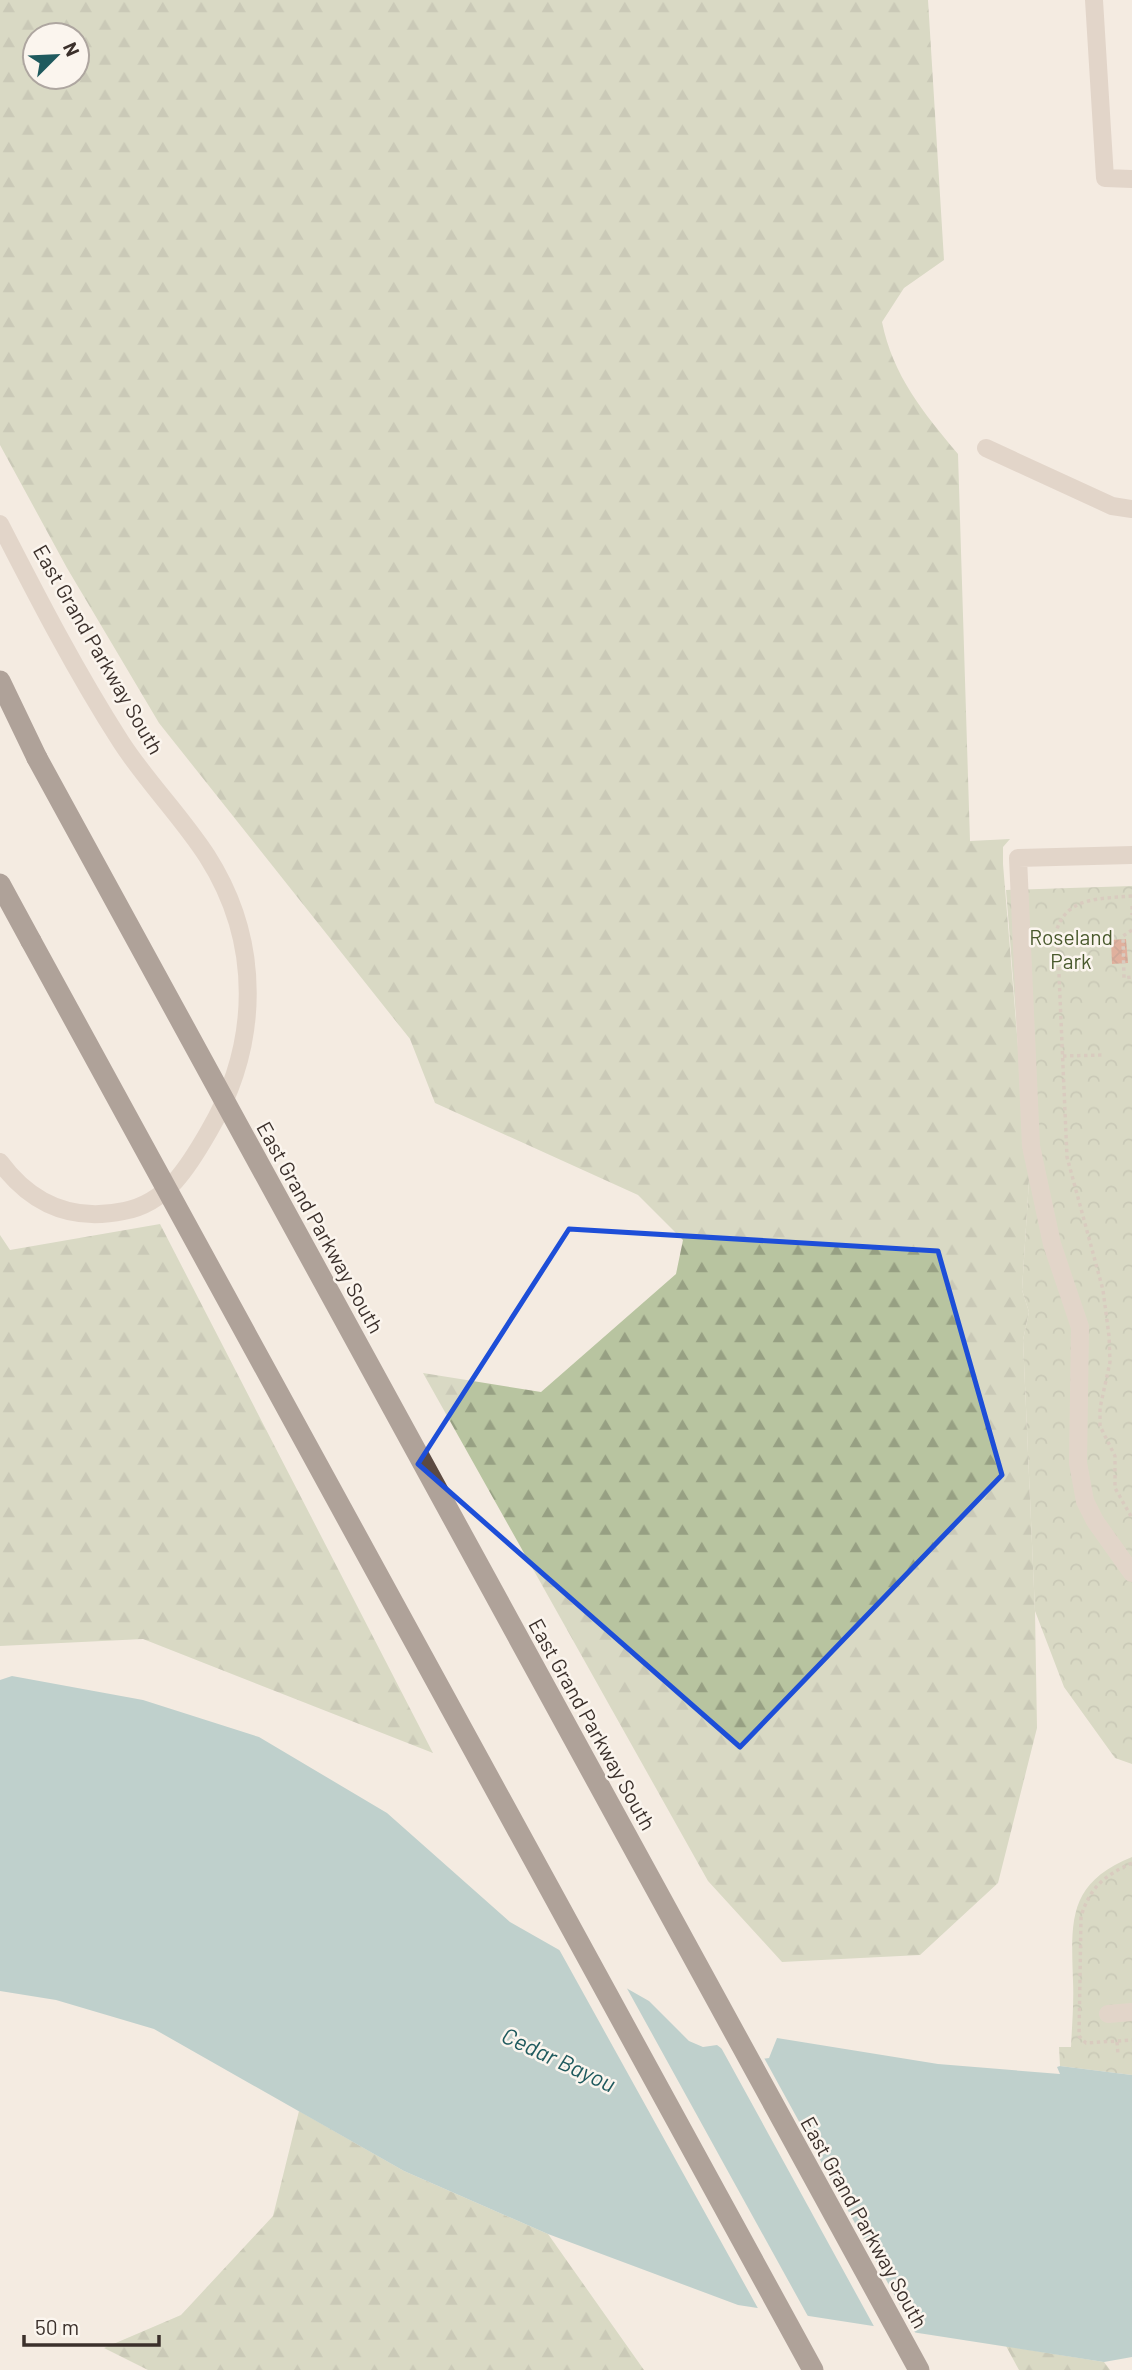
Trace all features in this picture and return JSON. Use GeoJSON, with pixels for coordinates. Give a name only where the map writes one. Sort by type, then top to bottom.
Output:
{"type":"FeatureCollection","features":[{"type":"Feature","properties":{"kind":"highway"},"geometry":{"type":"LineString","coordinates":[[0,681],[37,758]]}},
{"type":"Feature","properties":{"kind":"highway","name":"East Grand Parkway South"},"geometry":{"type":"LineString","coordinates":[[0,691],[919,2370]]}},
{"type":"Feature","properties":{"kind":"highway"},"geometry":{"type":"LineString","coordinates":[[0,884],[813,2370]]}},
{"type":"Feature","properties":{"kind":"street"},"geometry":{"type":"LineString","coordinates":[[1094,0],[1105,178],[1132,179]]}},
{"type":"Feature","properties":{"kind":"street"},"geometry":{"type":"LineString","coordinates":[[986,448],[1112,506],[1132,509]]}},
{"type":"Feature","properties":{"kind":"street","name":"East Grand Parkway South"},"geometry":{"type":"LineString","coordinates":[[0,524],[120,741],[206,855],[223,884],[236,913],[245,949],[249,986],[248,1026],[239,1066],[228,1097],[181,1174],[155,1199],[131,1210],[105,1215],[74,1214],[34,1198],[13,1180],[0,1162]]}},
{"type":"Feature","properties":{"kind":"street"},"geometry":{"type":"LineString","coordinates":[[1132,855],[1018,858],[1031,1146],[1052,1244],[1080,1327],[1078,1464],[1085,1501],[1095,1521],[1132,1573]]}},
{"type":"Feature","properties":{"kind":"street"},"geometry":{"type":"LineString","coordinates":[[1108,2014],[1132,2012]]}},
{"type":"Feature","properties":{"kind":"path"},"geometry":{"type":"LineString","coordinates":[[1132,896],[1079,902],[1061,919],[1057,929],[1068,1157],[1103,1290],[1109,1336],[1110,1362],[1100,1408],[1100,1426],[1115,1456],[1115,1488],[1132,1518]]}},
{"type":"Feature","properties":{"kind":"path"},"geometry":{"type":"LineString","coordinates":[[1132,906],[1132,915]]}},
{"type":"Feature","properties":{"kind":"path"},"geometry":{"type":"LineString","coordinates":[[1132,930],[1124,936],[1122,942],[1124,978],[1132,977]]}},
{"type":"Feature","properties":{"kind":"path"},"geometry":{"type":"LineString","coordinates":[[1062,1056],[1103,1055]]}},
{"type":"Feature","properties":{"kind":"path"},"geometry":{"type":"LineString","coordinates":[[1132,1863],[1102,1879],[1090,1892],[1081,1917],[1079,2036],[1086,2043],[1132,2040]]}},
{"type":"Feature","properties":{"kind":"path"},"geometry":{"type":"LineString","coordinates":[[1116,2042],[1118,2055]]}},
{"type":"Feature","properties":{"kind":"highlighted area"},"geometry":{"type":"Polygon","coordinates":[[[569,1229],[938,1251],[1002,1475],[740,1747],[418,1464],[569,1229]]]}},
{"type":"Feature","properties":{"kind":"green space"},"geometry":{"type":"Polygon","coordinates":[[[0,0],[928,0],[944,260],[904,288],[882,322],[894,360],[911,392],[958,454],[970,841],[1010,839],[1003,847],[1003,864],[1029,1180],[1022,1290],[1029,1312],[1023,1340],[1035,1611],[1037,1728],[998,1883],[920,1955],[782,1962],[708,1881],[423,1373],[541,1392],[676,1274],[683,1240],[638,1195],[435,1103],[410,1039],[159,723],[67,568],[0,445],[0,0]]]}},
{"type":"Feature","properties":{"kind":"green space","name":"Roseland Park"},"geometry":{"type":"Polygon","coordinates":[[[1132,886],[1132,1764],[1115,1758],[1064,1687],[1035,1611],[1023,1340],[1029,1312],[1022,1290],[1029,1180],[1006,890],[1132,886]]]}},
{"type":"Feature","properties":{"kind":"green space"},"geometry":{"type":"Polygon","coordinates":[[[160,1224],[433,1753],[143,1639],[0,1646],[0,1235],[10,1250],[160,1224]]]}},
{"type":"Feature","properties":{"kind":"green space"},"geometry":{"type":"Polygon","coordinates":[[[1132,1857],[1132,2075],[1060,2066],[1059,2047],[1071,2047],[1072,1940],[1078,1906],[1096,1879],[1111,1867],[1132,1857]]]}},
{"type":"Feature","properties":{"kind":"green space"},"geometry":{"type":"Polygon","coordinates":[[[299,2111],[404,2171],[548,2234],[644,2370],[148,2370],[104,2348],[181,2315],[273,2216],[299,2111]]]}},
{"type":"Feature","properties":{"kind":"green space"},"geometry":{"type":"Polygon","coordinates":[[[1006,2346],[1104,2362],[1110,2370],[1019,2370],[1006,2346]]]}},
{"type":"Feature","properties":{"kind":"water","name":"Cedar Bayou"},"geometry":{"type":"Polygon","coordinates":[[[12,1676],[143,1700],[259,1737],[387,1813],[510,1922],[649,2001],[689,2041],[703,2047],[717,2045],[728,2053],[741,2057],[769,2058],[777,2038],[938,2064],[1060,2074],[1057,2067],[1060,2066],[1132,2075],[1132,2357],[1104,2362],[738,2305],[548,2234],[404,2171],[154,2029],[56,2000],[0,1991],[0,1680],[12,1676]]]}},
{"type":"Feature","properties":{"kind":"pier"},"geometry":{"type":"Polygon","coordinates":[[[555,1942],[624,1983],[810,2320],[760,2312],[555,1942]]]}},
{"type":"Feature","properties":{"kind":"pier"},"geometry":{"type":"Polygon","coordinates":[[[718,2042],[729,2050],[763,2056],[917,2336],[876,2330],[718,2042]]]}},
{"type":"Feature","properties":{"kind":"building"},"geometry":{"type":"Polygon","coordinates":[[[1126,939],[1128,963],[1112,964],[1111,940],[1126,939]]]}}]}
